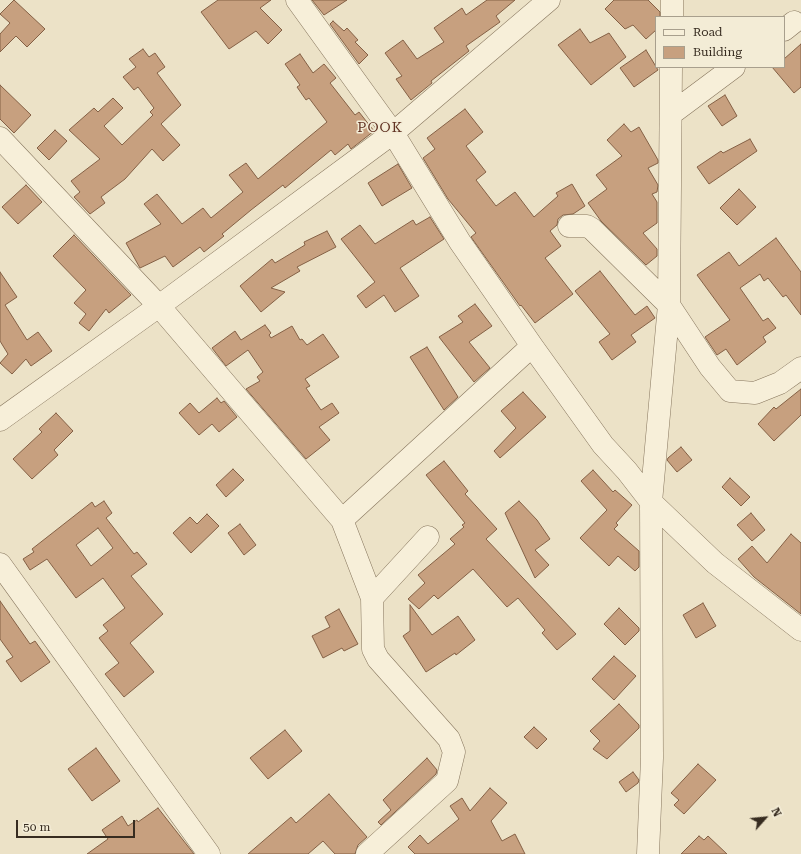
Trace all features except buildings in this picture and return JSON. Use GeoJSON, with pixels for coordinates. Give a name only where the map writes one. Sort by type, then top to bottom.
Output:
{"type":"FeatureCollection","features":[{"type":"Feature","properties":{"kind":"street"},"geometry":{"type":"LineString","coordinates":[[297,0],[393,133],[460,242],[603,445],[627,471],[651,502],[715,563],[801,630]]}},
{"type":"Feature","properties":{"kind":"street"},"geometry":{"type":"LineString","coordinates":[[0,420],[159,306],[393,133],[549,0]]}},
{"type":"Feature","properties":{"kind":"street"},"geometry":{"type":"LineString","coordinates":[[672,0],[672,16]]}},
{"type":"Feature","properties":{"kind":"street"},"geometry":{"type":"LineString","coordinates":[[648,854],[652,758],[651,502],[669,305],[671,68]]}},
{"type":"Feature","properties":{"kind":"street"},"geometry":{"type":"LineString","coordinates":[[671,114],[733,68]]}},
{"type":"Feature","properties":{"kind":"street"},"geometry":{"type":"LineString","coordinates":[[0,138],[159,306],[342,520],[372,598],[373,649],[378,659],[449,739],[454,752],[447,781],[368,854]]}},
{"type":"Feature","properties":{"kind":"street"},"geometry":{"type":"LineString","coordinates":[[569,226],[587,226],[592,229],[669,305],[710,367],[730,391],[755,393],[780,383],[801,368]]}},
{"type":"Feature","properties":{"kind":"street"},"geometry":{"type":"LineString","coordinates":[[342,520],[532,346]]}},
{"type":"Feature","properties":{"kind":"street"},"geometry":{"type":"LineString","coordinates":[[372,598],[428,537]]}},
{"type":"Feature","properties":{"kind":"street"},"geometry":{"type":"LineString","coordinates":[[0,564],[209,854]]}},
{"type":"Feature","properties":{"kind":"district","name":"POOK"},"geometry":{"type":"Point","coordinates":[380,128]}}]}
